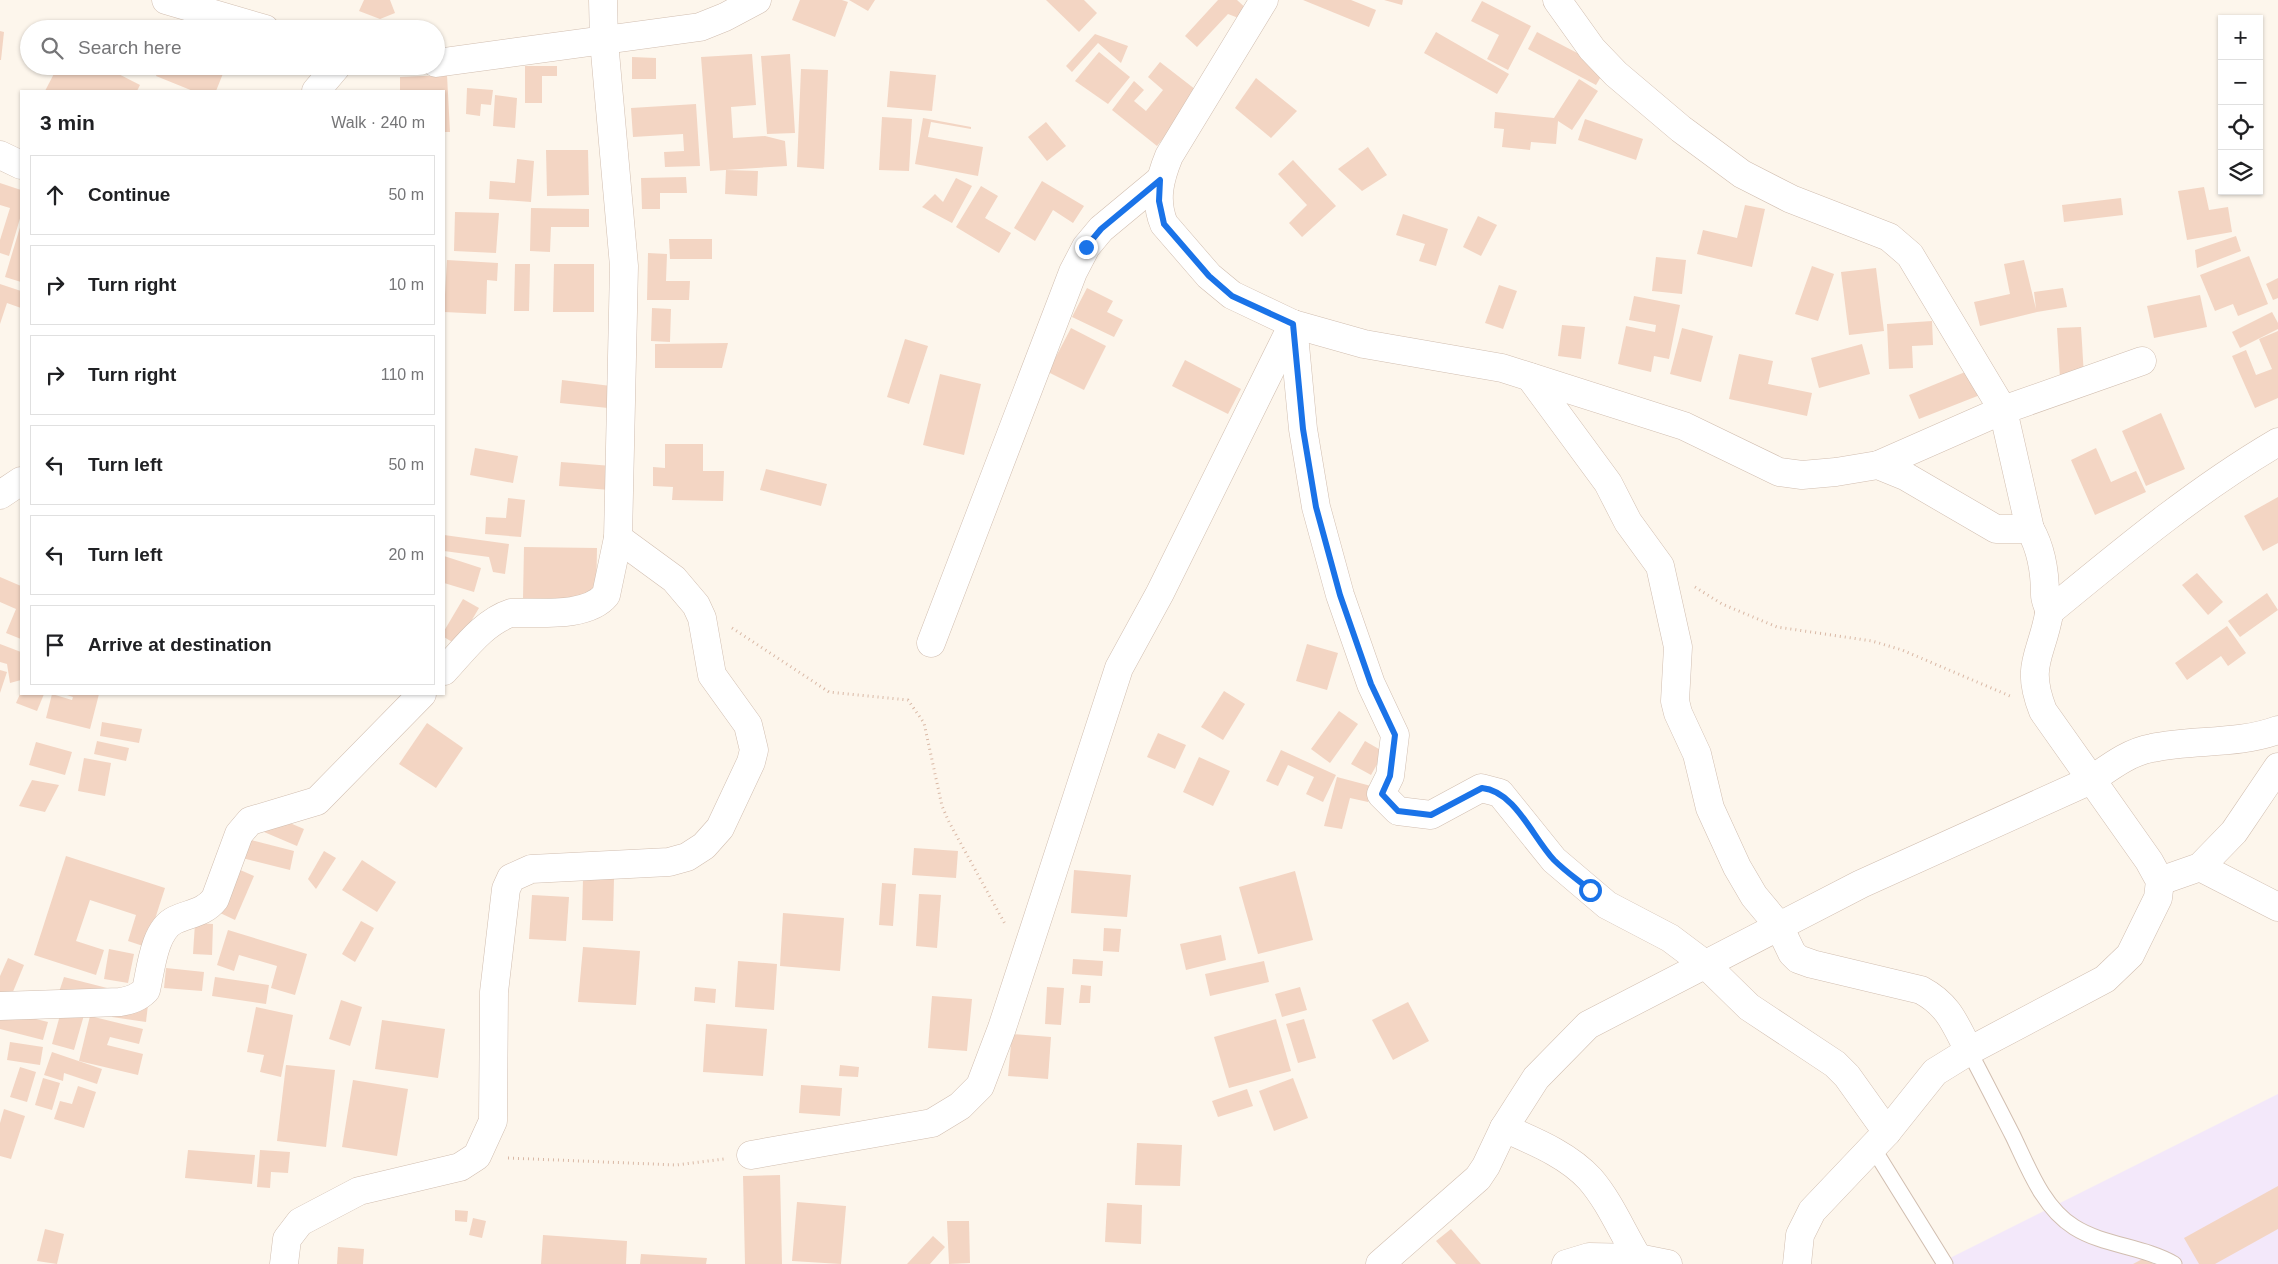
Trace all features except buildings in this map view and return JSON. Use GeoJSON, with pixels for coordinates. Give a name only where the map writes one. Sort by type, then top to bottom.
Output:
{"type":"FeatureCollection","features":[{"type":"Feature","properties":{"kind":"street"},"geometry":{"type":"LineString","coordinates":[[166,0],[234,20]]}},
{"type":"Feature","properties":{"kind":"street"},"geometry":{"type":"LineString","coordinates":[[445,671],[488,626],[500,617],[510,613],[580,610],[600,601],[606,595],[618,538],[624,266],[602,0]]}},
{"type":"Feature","properties":{"kind":"street"},"geometry":{"type":"LineString","coordinates":[[445,62],[700,27],[725,17],[757,0]]}},
{"type":"Feature","properties":{"kind":"street"},"geometry":{"type":"LineString","coordinates":[[1264,0],[1169,156],[1160,180],[1159,201],[1164,224],[1209,276],[1232,296],[1293,324],[1364,344],[1502,368],[1684,426],[1779,472],[1802,475],[1878,465],[2003,410],[2142,361]]}},
{"type":"Feature","properties":{"kind":"street"},"geometry":{"type":"LineString","coordinates":[[1556,0],[1592,49],[1616,74],[1682,129],[1742,174],[1791,200],[1890,237],[1910,255],[2003,410],[2030,529],[2038,544],[2046,583],[2045,597],[2049,612],[2034,674],[2035,691],[2043,711],[2149,861],[2160,881],[2158,898],[2130,955],[2119,968],[2105,979],[1969,1051],[1935,1072],[1880,1140],[1812,1212],[1800,1235],[1797,1264]]}},
{"type":"Feature","properties":{"kind":"street"},"geometry":{"type":"LineString","coordinates":[[317,90],[329,75]]}},
{"type":"Feature","properties":{"kind":"street"},"geometry":{"type":"LineString","coordinates":[[0,155],[20,165]]}},
{"type":"Feature","properties":{"kind":"street"},"geometry":{"type":"LineString","coordinates":[[930,643],[1073,272],[1086,247],[1101,229],[1160,180]]}},
{"type":"Feature","properties":{"kind":"street"},"geometry":{"type":"LineString","coordinates":[[751,1155],[932,1123],[960,1106],[980,1086],[1002,1028],[1119,668],[1160,593],[1293,324]]}},
{"type":"Feature","properties":{"kind":"street"},"geometry":{"type":"LineString","coordinates":[[1293,324],[1303,429],[1316,507],[1340,595],[1371,684],[1395,735],[1390,776],[1382,794],[1398,811],[1431,815],[1482,788],[1500,793],[1511,804],[1554,860],[1607,905],[1661,932],[1706,965],[1750,1007],[1835,1064],[1846,1076],[1880,1140]]}},
{"type":"Feature","properties":{"kind":"street"},"geometry":{"type":"LineString","coordinates":[[1530,377],[1608,483],[1628,522],[1660,566],[1678,647],[1675,701],[1678,714],[1697,754],[1710,808],[1737,867],[1754,896],[1778,926],[1788,948],[1798,959],[1921,990],[1934,997],[1949,1012],[1969,1051]]}},
{"type":"Feature","properties":{"kind":"street"},"geometry":{"type":"LineString","coordinates":[[2049,612],[2186,502],[2278,442]]}},
{"type":"Feature","properties":{"kind":"street"},"geometry":{"type":"LineString","coordinates":[[1878,465],[1905,476],[1996,529],[2030,529]]}},
{"type":"Feature","properties":{"kind":"street"},"geometry":{"type":"LineString","coordinates":[[0,495],[20,482]]}},
{"type":"Feature","properties":{"kind":"street"},"geometry":{"type":"LineString","coordinates":[[284,1264],[287,1239],[300,1222],[359,1191],[460,1167],[477,1156],[493,1121],[494,992],[506,889],[511,878],[531,869],[669,862],[687,857],[704,846],[720,828],[751,762],[754,750],[748,726],[712,675],[702,618],[696,604],[674,579],[618,538]]}},
{"type":"Feature","properties":{"kind":"street"},"geometry":{"type":"LineString","coordinates":[[0,1006],[120,1002],[132,1000],[140,996],[146,990],[160,934],[173,921],[208,907],[215,899],[239,834],[250,821],[316,801],[421,695]]}},
{"type":"Feature","properties":{"kind":"street"},"geometry":{"type":"LineString","coordinates":[[1380,1264],[1478,1178],[1486,1166],[1504,1128],[1536,1078],[1588,1026],[1861,884],[2091,780],[2124,757],[2151,748],[2221,742],[2262,736],[2278,730]]}},
{"type":"Feature","properties":{"kind":"street"},"geometry":{"type":"LineString","coordinates":[[2160,881],[2200,867],[2234,832],[2278,767]]}},
{"type":"Feature","properties":{"kind":"street"},"geometry":{"type":"LineString","coordinates":[[2200,867],[2278,907]]}},
{"type":"Feature","properties":{"kind":"street"},"geometry":{"type":"LineString","coordinates":[[1504,1128],[1554,1152],[1573,1164],[1589,1179],[1603,1197],[1638,1258]]}},
{"type":"Feature","properties":{"kind":"street"},"geometry":{"type":"LineString","coordinates":[[1566,1264],[1590,1257],[1638,1258],[1668,1264]]}},
{"type":"Feature","properties":{"kind":"lane"},"geometry":{"type":"LineString","coordinates":[[1969,1051],[2040,1190],[2057,1213],[2072,1226],[2092,1237],[2152,1254],[2174,1264]]}},
{"type":"Feature","properties":{"kind":"lane"},"geometry":{"type":"LineString","coordinates":[[1880,1140],[1945,1264]]}},
{"type":"Feature","properties":{"kind":"path"},"geometry":{"type":"LineString","coordinates":[[1660,566],[1722,604],[1778,627],[1872,642],[1902,650],[2043,711]]}},
{"type":"Feature","properties":{"kind":"path"},"geometry":{"type":"LineString","coordinates":[[696,604],[829,692],[896,698],[908,700],[914,706],[924,723],[942,806],[1024,958]]}},
{"type":"Feature","properties":{"kind":"path"},"geometry":{"type":"LineString","coordinates":[[477,1156],[676,1165],[751,1155]]}},
{"type":"Feature","properties":{"kind":"shaded area"},"geometry":{"type":"Polygon","coordinates":[[[2278,1094],[2278,1264],[1938,1264],[2278,1094]]]}},
{"type":"Feature","properties":{"kind":"route"},"geometry":{"type":"LineString","coordinates":[[1086,247],[1101,229],[1160,180],[1160,215],[1164,224],[1209,276],[1232,296],[1293,324],[1303,429],[1316,507],[1340,595],[1371,684],[1395,735],[1390,776],[1382,794],[1398,811],[1431,815],[1444,810],[1471,792],[1482,788],[1489,788],[1500,793],[1511,804],[1554,860],[1590,890]]}}]}
